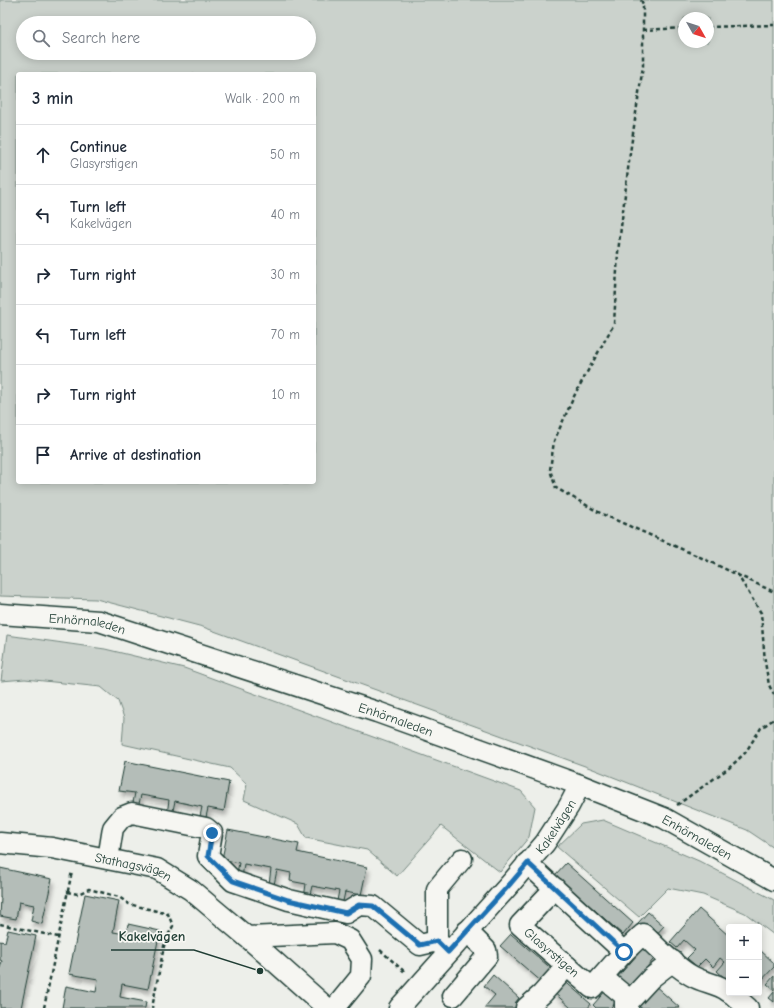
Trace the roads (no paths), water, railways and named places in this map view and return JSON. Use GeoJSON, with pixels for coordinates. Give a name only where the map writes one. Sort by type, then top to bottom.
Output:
{"type":"FeatureCollection","features":[{"type":"Feature","properties":{"kind":"street","name":"Enhörnaleden"},"geometry":{"type":"LineString","coordinates":[[0,614],[100,621],[377,712],[580,785],[664,818],[774,880]]}},
{"type":"Feature","properties":{"kind":"street","name":"Kakelvägen"},"geometry":{"type":"LineString","coordinates":[[399,1008],[420,985],[443,947],[467,931],[545,843],[569,806],[580,785]]}},
{"type":"Feature","properties":{"kind":"street"},"geometry":{"type":"LineString","coordinates":[[108,859],[113,828],[122,817],[132,813],[206,828],[212,833],[208,856],[233,881],[288,900],[346,913],[359,905],[373,906],[420,945],[443,947],[437,889],[462,859]]}},
{"type":"Feature","properties":{"kind":"street","name":"Stathagsvägen"},"geometry":{"type":"LineString","coordinates":[[0,843],[30,845],[76,852],[157,869],[191,890],[247,937],[326,1008]]}},
{"type":"Feature","properties":{"kind":"street"},"geometry":{"type":"LineString","coordinates":[[528,863],[624,952]]}},
{"type":"Feature","properties":{"kind":"street","name":"Glasyrstigen"},"geometry":{"type":"LineString","coordinates":[[555,888],[520,925],[592,988],[624,952],[643,934],[693,977],[726,989]]}},
{"type":"Feature","properties":{"kind":"street"},"geometry":{"type":"LineString","coordinates":[[453,996],[487,956],[486,950],[467,931]]}},
{"type":"Feature","properties":{"kind":"street"},"geometry":{"type":"LineString","coordinates":[[247,937],[335,933],[350,940],[362,959],[361,976],[335,1008]]}},
{"type":"Feature","properties":{"kind":"street"},"geometry":{"type":"LineString","coordinates":[[627,1007],[651,978],[673,961]]}},
{"type":"Feature","properties":{"kind":"street"},"geometry":{"type":"LineString","coordinates":[[526,1008],[542,994],[567,966]]}},
{"type":"Feature","properties":{"kind":"street"},"geometry":{"type":"LineString","coordinates":[[602,977],[625,996],[627,1007]]}},
{"type":"Feature","properties":{"kind":"street","name":"Glasyrstigen"},"geometry":{"type":"LineString","coordinates":[[734,996],[748,1008]]}},
{"type":"Feature","properties":{"kind":"place","name":"Kakelvägen"},"geometry":{"type":"Point","coordinates":[260,971]}}]}
